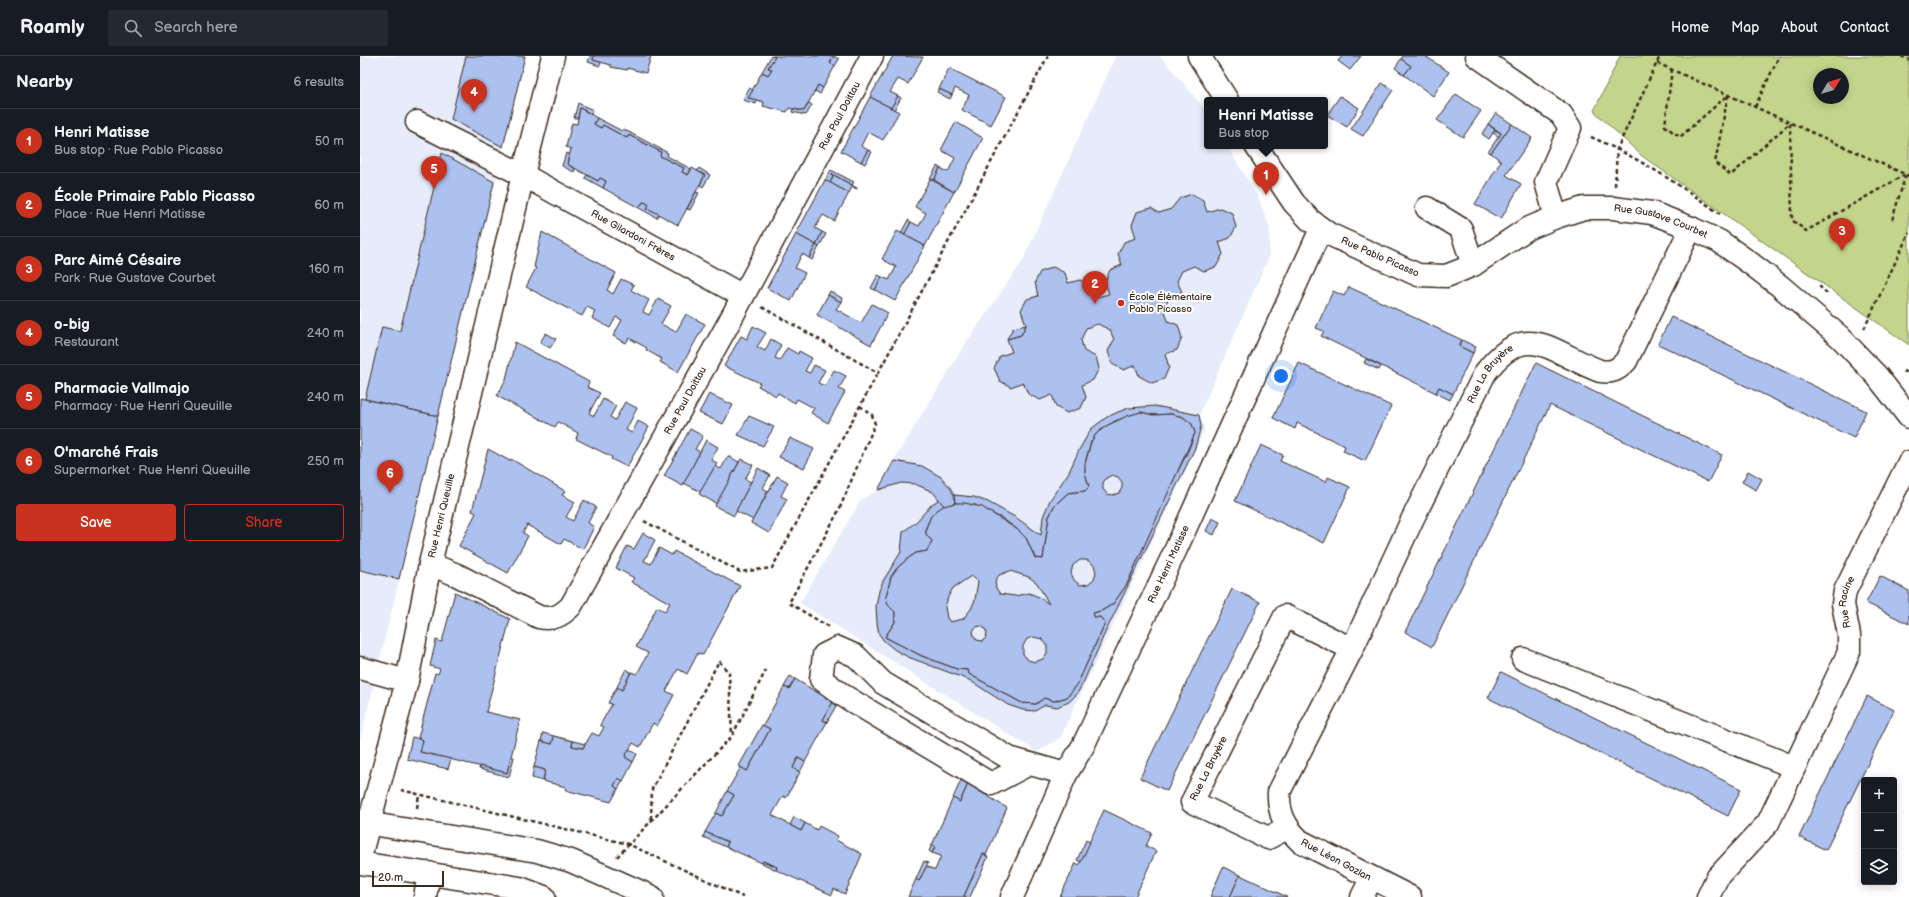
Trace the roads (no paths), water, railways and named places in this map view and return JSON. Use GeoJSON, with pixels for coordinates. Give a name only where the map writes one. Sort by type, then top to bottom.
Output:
{"type":"FeatureCollection","features":[{"type":"Feature","properties":{"kind":"street","name":"Rue Henri Queuille"},"geometry":{"type":"LineString","coordinates":[[360,856],[365,823],[407,681],[430,564],[553,56]]}},
{"type":"Feature","properties":{"kind":"street","name":"Rue Paul Doittau"},"geometry":{"type":"LineString","coordinates":[[430,564],[457,575],[539,617],[548,619],[560,616],[571,606],[743,296],[872,56]]}},
{"type":"Feature","properties":{"kind":"street"},"geometry":{"type":"LineString","coordinates":[[1198,56],[1225,97]]}},
{"type":"Feature","properties":{"kind":"street"},"geometry":{"type":"LineString","coordinates":[[1477,56],[1562,114],[1570,128],[1546,182],[1556,217]]}},
{"type":"Feature","properties":{"kind":"street","name":"Rue Gilardoni Frères"},"geometry":{"type":"LineString","coordinates":[[417,122],[523,175],[743,296]]}},
{"type":"Feature","properties":{"kind":"street","name":"Rue Pablo Picasso"},"geometry":{"type":"LineString","coordinates":[[1258,149],[1301,212],[1321,229],[1418,275],[1446,276],[1474,265],[1526,229],[1556,217]]}},
{"type":"Feature","properties":{"kind":"street"},"geometry":{"type":"LineString","coordinates":[[1428,208],[1461,229],[1474,265]]}},
{"type":"Feature","properties":{"kind":"street","name":"Rue Gustave Courbet"},"geometry":{"type":"LineString","coordinates":[[1556,217],[1584,208],[1613,208],[1652,213],[1719,241],[1780,286],[1828,327],[1877,376],[1909,417]]}},
{"type":"Feature","properties":{"kind":"street","name":"Rue La Bruyère"},"geometry":{"type":"LineString","coordinates":[[1352,649],[1285,616],[1192,802],[1268,838],[1287,828],[1278,807],[1279,792],[1352,649],[1427,490],[1485,373],[1504,351],[1519,344],[1534,343],[1547,346],[1600,371],[1607,372],[1620,368],[1626,361],[1691,228]]}},
{"type":"Feature","properties":{"kind":"street","name":"Rue Henri Matisse"},"geometry":{"type":"LineString","coordinates":[[1012,897],[1066,774],[1083,746],[1176,549],[1321,229]]}},
{"type":"Feature","properties":{"kind":"street","name":"Rue Racine"},"geometry":{"type":"LineString","coordinates":[[1708,897],[1716,878],[1768,823],[1849,652],[1849,635],[1843,604],[1845,592],[1909,462]]}},
{"type":"Feature","properties":{"kind":"street"},"geometry":{"type":"LineString","coordinates":[[1029,764],[991,784],[844,696],[821,679],[824,655],[838,648],[856,656],[883,683],[1009,758],[1066,774]]}},
{"type":"Feature","properties":{"kind":"street"},"geometry":{"type":"LineString","coordinates":[[1523,659],[1794,767]]}},
{"type":"Feature","properties":{"kind":"street"},"geometry":{"type":"LineString","coordinates":[[360,668],[407,681]]}},
{"type":"Feature","properties":{"kind":"street"},"geometry":{"type":"LineString","coordinates":[[365,823],[537,851],[583,866],[652,897]]}},
{"type":"Feature","properties":{"kind":"street","name":"Rue Léon Gozlan"},"geometry":{"type":"LineString","coordinates":[[1287,828],[1300,841],[1367,888],[1410,897]]}},
{"type":"Feature","properties":{"kind":"street"},"geometry":{"type":"LineString","coordinates":[[360,863],[520,888],[544,897]]}},
{"type":"Feature","properties":{"kind":"street"},"geometry":{"type":"LineString","coordinates":[[425,897],[428,873]]}},
{"type":"Feature","properties":{"kind":"place","name":"o-big"},"geometry":{"type":"Point","coordinates":[474,112]}},
{"type":"Feature","properties":{"kind":"place","name":"Pharmacie Vallmajo"},"geometry":{"type":"Point","coordinates":[434,189]}},
{"type":"Feature","properties":{"kind":"place","name":"Henri Matisse"},"geometry":{"type":"Point","coordinates":[1266,195]}},
{"type":"Feature","properties":{"kind":"place","name":"Parc Aimé Césaire"},"geometry":{"type":"Point","coordinates":[1842,251]}},
{"type":"Feature","properties":{"kind":"place","name":"École Élémentaire Pablo Picasso"},"geometry":{"type":"Point","coordinates":[1121,303]}},
{"type":"Feature","properties":{"kind":"place","name":"École Primaire Pablo Picasso"},"geometry":{"type":"Point","coordinates":[1095,304]}},
{"type":"Feature","properties":{"kind":"place","name":"O'marché Frais"},"geometry":{"type":"Point","coordinates":[390,493]}}]}
